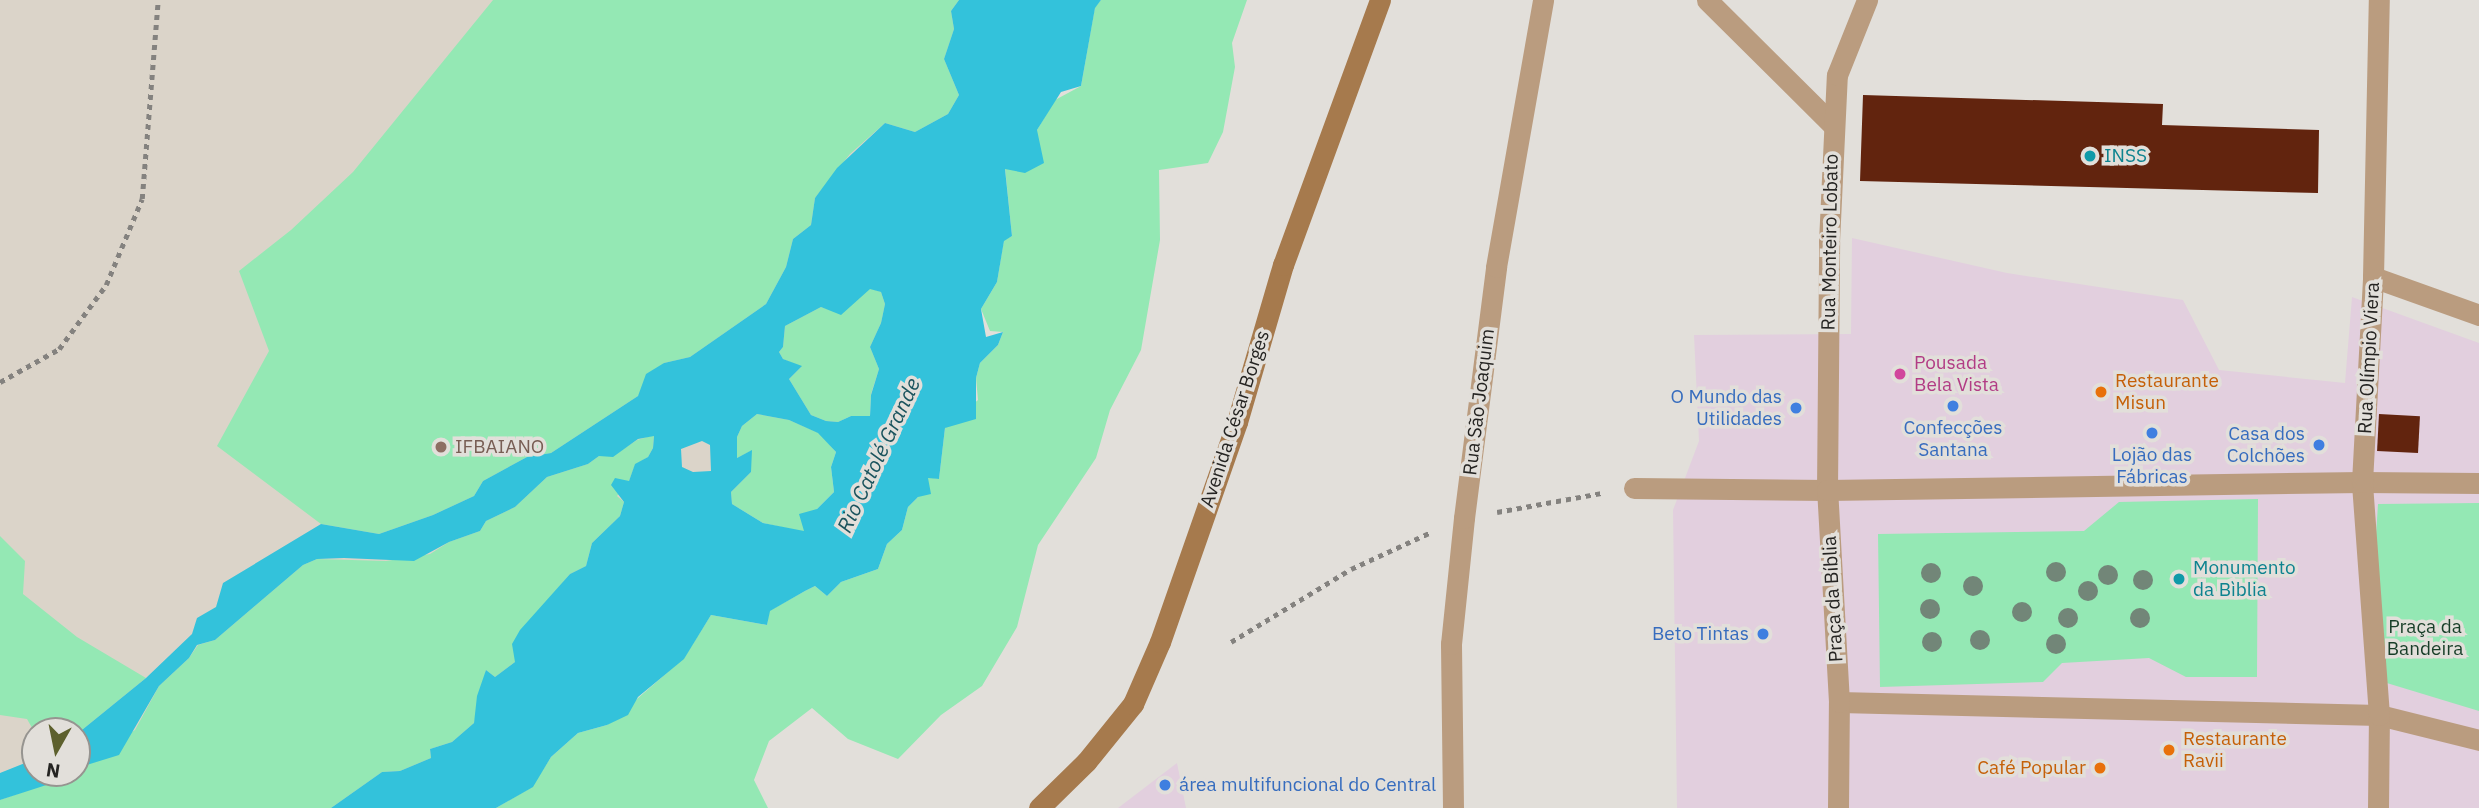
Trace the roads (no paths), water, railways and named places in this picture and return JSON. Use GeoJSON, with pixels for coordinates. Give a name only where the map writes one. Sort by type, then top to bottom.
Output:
{"type":"FeatureCollection","features":[{"type":"Feature","properties":{"kind":"street","name":"Avenida César Borges"},"geometry":{"type":"LineString","coordinates":[[1039,808],[1086,762],[1133,704],[1160,642],[1237,422],[1283,265],[1380,0]]}},
{"type":"Feature","properties":{"kind":"street","name":"Rua São Joaquim"},"geometry":{"type":"LineString","coordinates":[[1453,808],[1451,644],[1464,518],[1496,267],[1543,0]]}},
{"type":"Feature","properties":{"kind":"street"},"geometry":{"type":"LineString","coordinates":[[1707,0],[1833,125]]}},
{"type":"Feature","properties":{"kind":"street","name":"Rua Monteiro Lobato"},"geometry":{"type":"LineString","coordinates":[[1827,490],[1829,242],[1837,75],[1867,0]]}},
{"type":"Feature","properties":{"kind":"street","name":"Rua Olímpio Viera"},"geometry":{"type":"LineString","coordinates":[[2378,808],[2379,715],[2362,482],[2373,277],[2379,0]]}},
{"type":"Feature","properties":{"kind":"street"},"geometry":{"type":"LineString","coordinates":[[2373,277],[2479,315]]}},
{"type":"Feature","properties":{"kind":"street"},"geometry":{"type":"LineString","coordinates":[[1634,488],[1827,490],[2362,482],[2479,483]]}},
{"type":"Feature","properties":{"kind":"street","name":"Praça da Bíblia"},"geometry":{"type":"LineString","coordinates":[[1827,490],[1839,702]]}},
{"type":"Feature","properties":{"kind":"street"},"geometry":{"type":"LineString","coordinates":[[1838,808],[1839,702],[2379,715],[2479,740]]}},
{"type":"Feature","properties":{"kind":"water","name":"Rio Catolé Grande"},"geometry":{"type":"Polygon","coordinates":[[[959,0],[1101,0],[1095,8],[1081,86],[1061,92],[1037,130],[1044,163],[1025,173],[1005,169],[1012,236],[1004,241],[997,282],[981,309],[986,337],[1003,332],[998,345],[980,363],[976,378],[976,419],[945,428],[939,479],[928,478],[931,494],[918,497],[908,507],[902,530],[887,544],[878,569],[841,582],[827,596],[815,586],[805,591],[770,611],[767,625],[711,615],[684,659],[638,697],[628,715],[607,725],[578,733],[551,757],[533,787],[496,808],[331,808],[382,772],[400,771],[431,758],[430,749],[452,742],[474,723],[477,696],[486,670],[495,677],[515,662],[512,644],[520,630],[570,574],[586,566],[592,543],[620,516],[624,502],[611,485],[615,478],[629,481],[635,464],[648,457],[653,448],[654,436],[638,439],[613,457],[599,456],[588,464],[547,477],[515,507],[486,521],[480,531],[449,542],[414,561],[344,558],[317,559],[303,565],[215,640],[197,645],[189,658],[159,686],[119,755],[91,764],[91,723],[146,678],[192,634],[197,618],[216,607],[223,583],[321,524],[379,534],[433,515],[474,496],[483,481],[527,457],[551,453],[638,396],[646,374],[664,363],[690,357],[766,304],[786,267],[793,239],[811,225],[815,198],[837,168],[885,123],[915,132],[948,114],[959,95],[944,59],[954,29],[951,11],[959,0]],[[870,289],[841,315],[821,307],[785,326],[783,347],[779,352],[783,359],[802,366],[789,379],[811,415],[838,422],[851,416],[870,416],[871,395],[879,369],[870,347],[881,323],[885,304],[881,292],[870,289]],[[757,414],[742,426],[737,437],[737,458],[752,450],[751,472],[731,492],[732,504],[763,523],[804,531],[799,514],[817,509],[834,492],[831,467],[836,452],[818,433],[789,420],[757,414]],[[702,441],[681,449],[682,467],[693,472],[711,471],[710,445],[702,441]]]}},
{"type":"Feature","properties":{"kind":"water"},"geometry":{"type":"Polygon","coordinates":[[[21,765],[21,787],[40,787],[0,800],[0,773],[21,765]]]}},
{"type":"Feature","properties":{"kind":"place","name":"INSS"},"geometry":{"type":"Point","coordinates":[2090,156]}},
{"type":"Feature","properties":{"kind":"place","name":"Pousada Bela Vista"},"geometry":{"type":"Point","coordinates":[1900,374]}},
{"type":"Feature","properties":{"kind":"place","name":"Restaurante Misun"},"geometry":{"type":"Point","coordinates":[2101,392]}},
{"type":"Feature","properties":{"kind":"place","name":"Confecções Santana"},"geometry":{"type":"Point","coordinates":[1953,406]}},
{"type":"Feature","properties":{"kind":"place","name":"O Mundo das Utilidades"},"geometry":{"type":"Point","coordinates":[1796,408]}},
{"type":"Feature","properties":{"kind":"place","name":"Lojão das Fábricas"},"geometry":{"type":"Point","coordinates":[2152,433]}},
{"type":"Feature","properties":{"kind":"place","name":"Casa dos Colchões"},"geometry":{"type":"Point","coordinates":[2319,445]}},
{"type":"Feature","properties":{"kind":"place","name":"IFBAIANO"},"geometry":{"type":"Point","coordinates":[441,447]}},
{"type":"Feature","properties":{"kind":"place","name":"Monumento da Bìblia"},"geometry":{"type":"Point","coordinates":[2179,579]}},
{"type":"Feature","properties":{"kind":"place","name":"Beto Tintas"},"geometry":{"type":"Point","coordinates":[1763,634]}},
{"type":"Feature","properties":{"kind":"place","name":"Restaurante Ravii"},"geometry":{"type":"Point","coordinates":[2169,750]}},
{"type":"Feature","properties":{"kind":"place","name":"Café Popular"},"geometry":{"type":"Point","coordinates":[2100,768]}},
{"type":"Feature","properties":{"kind":"place","name":"área multifuncional do Central"},"geometry":{"type":"Point","coordinates":[1165,785]}},
{"type":"Feature","properties":{"kind":"park label","name":"Praça da Bandeira"},"geometry":{"type":"Point","coordinates":[2425,638]}}]}
